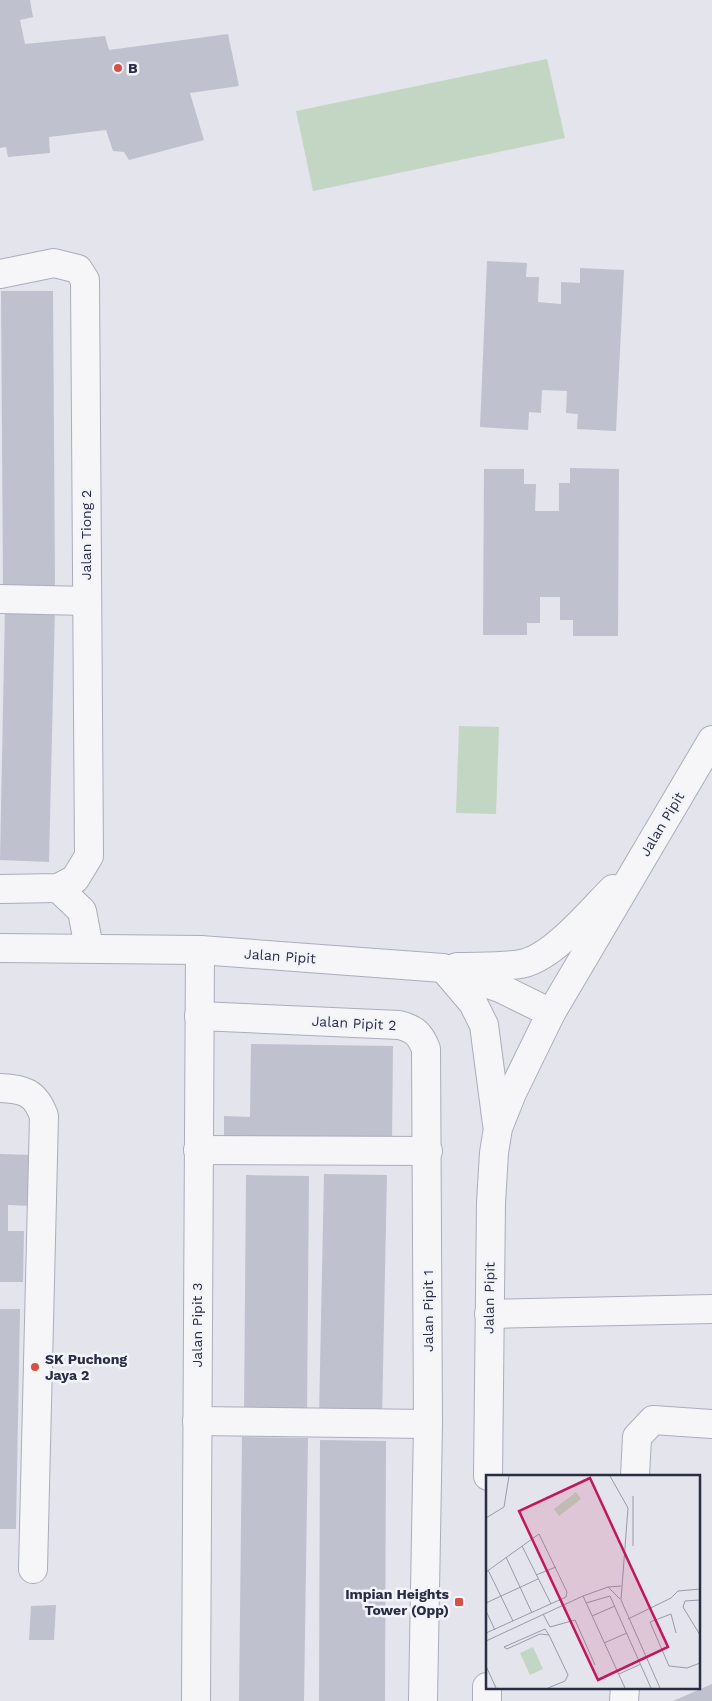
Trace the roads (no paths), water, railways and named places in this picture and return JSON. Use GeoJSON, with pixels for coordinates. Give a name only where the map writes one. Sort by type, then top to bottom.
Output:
{"type":"FeatureCollection","features":[{"type":"Feature","properties":{"kind":"street","name":"Jalan Tiong 2"},"geometry":{"type":"LineString","coordinates":[[0,274],[54,263],[78,269],[85,280],[88,856],[67,884]]}},
{"type":"Feature","properties":{"kind":"street"},"geometry":{"type":"LineString","coordinates":[[0,599],[87,601]]}},
{"type":"Feature","properties":{"kind":"street","name":"Jalan Pipit"},"geometry":{"type":"LineString","coordinates":[[488,1475],[491,1203],[494,1153],[498,1128],[512,1093],[551,1013],[712,740]]}},
{"type":"Feature","properties":{"kind":"street"},"geometry":{"type":"LineString","coordinates":[[442,968],[513,965],[528,962],[551,949],[638,865]]}},
{"type":"Feature","properties":{"kind":"street"},"geometry":{"type":"LineString","coordinates":[[0,890],[67,884],[82,911],[88,948]]}},
{"type":"Feature","properties":{"kind":"street","name":"Jalan Pipit"},"geometry":{"type":"LineString","coordinates":[[0,948],[200,950],[442,968],[500,988],[551,1013]]}},
{"type":"Feature","properties":{"kind":"street","name":"Jalan Pipit 3"},"geometry":{"type":"LineString","coordinates":[[196,1701],[200,950]]}},
{"type":"Feature","properties":{"kind":"street"},"geometry":{"type":"LineString","coordinates":[[442,968],[473,1003],[484,1024],[498,1128]]}},
{"type":"Feature","properties":{"kind":"street","name":"Jalan Pipit 2"},"geometry":{"type":"LineString","coordinates":[[199,1016],[399,1025],[411,1028],[420,1035],[426,1049],[428,1151]]}},
{"type":"Feature","properties":{"kind":"street"},"geometry":{"type":"LineString","coordinates":[[0,1088],[19,1089],[38,1100],[44,1116],[33,1569]]}},
{"type":"Feature","properties":{"kind":"street"},"geometry":{"type":"LineString","coordinates":[[198,1150],[428,1151]]}},
{"type":"Feature","properties":{"kind":"street","name":"Jalan Pipit 1"},"geometry":{"type":"LineString","coordinates":[[423,1701],[428,1424],[428,1151]]}},
{"type":"Feature","properties":{"kind":"street"},"geometry":{"type":"LineString","coordinates":[[489,1314],[712,1309]]}},
{"type":"Feature","properties":{"kind":"street"},"geometry":{"type":"LineString","coordinates":[[635,1475],[637,1437],[653,1420],[712,1424]]}},
{"type":"Feature","properties":{"kind":"street"},"geometry":{"type":"LineString","coordinates":[[197,1421],[428,1424]]}},
{"type":"Feature","properties":{"kind":"street"},"geometry":{"type":"LineString","coordinates":[[487,1688],[487,1701]]}},
{"type":"Feature","properties":{"kind":"street"},"geometry":{"type":"LineString","coordinates":[[624,1688],[624,1701]]}},
{"type":"Feature","properties":{"kind":"place","name":"B"},"geometry":{"type":"Point","coordinates":[118,68]}},
{"type":"Feature","properties":{"kind":"place","name":"SK Puchong Jaya 2"},"geometry":{"type":"Point","coordinates":[35,1367]}},
{"type":"Feature","properties":{"kind":"place","name":"Impian Heights Tower (Opp)"},"geometry":{"type":"Point","coordinates":[459,1602]}}]}
